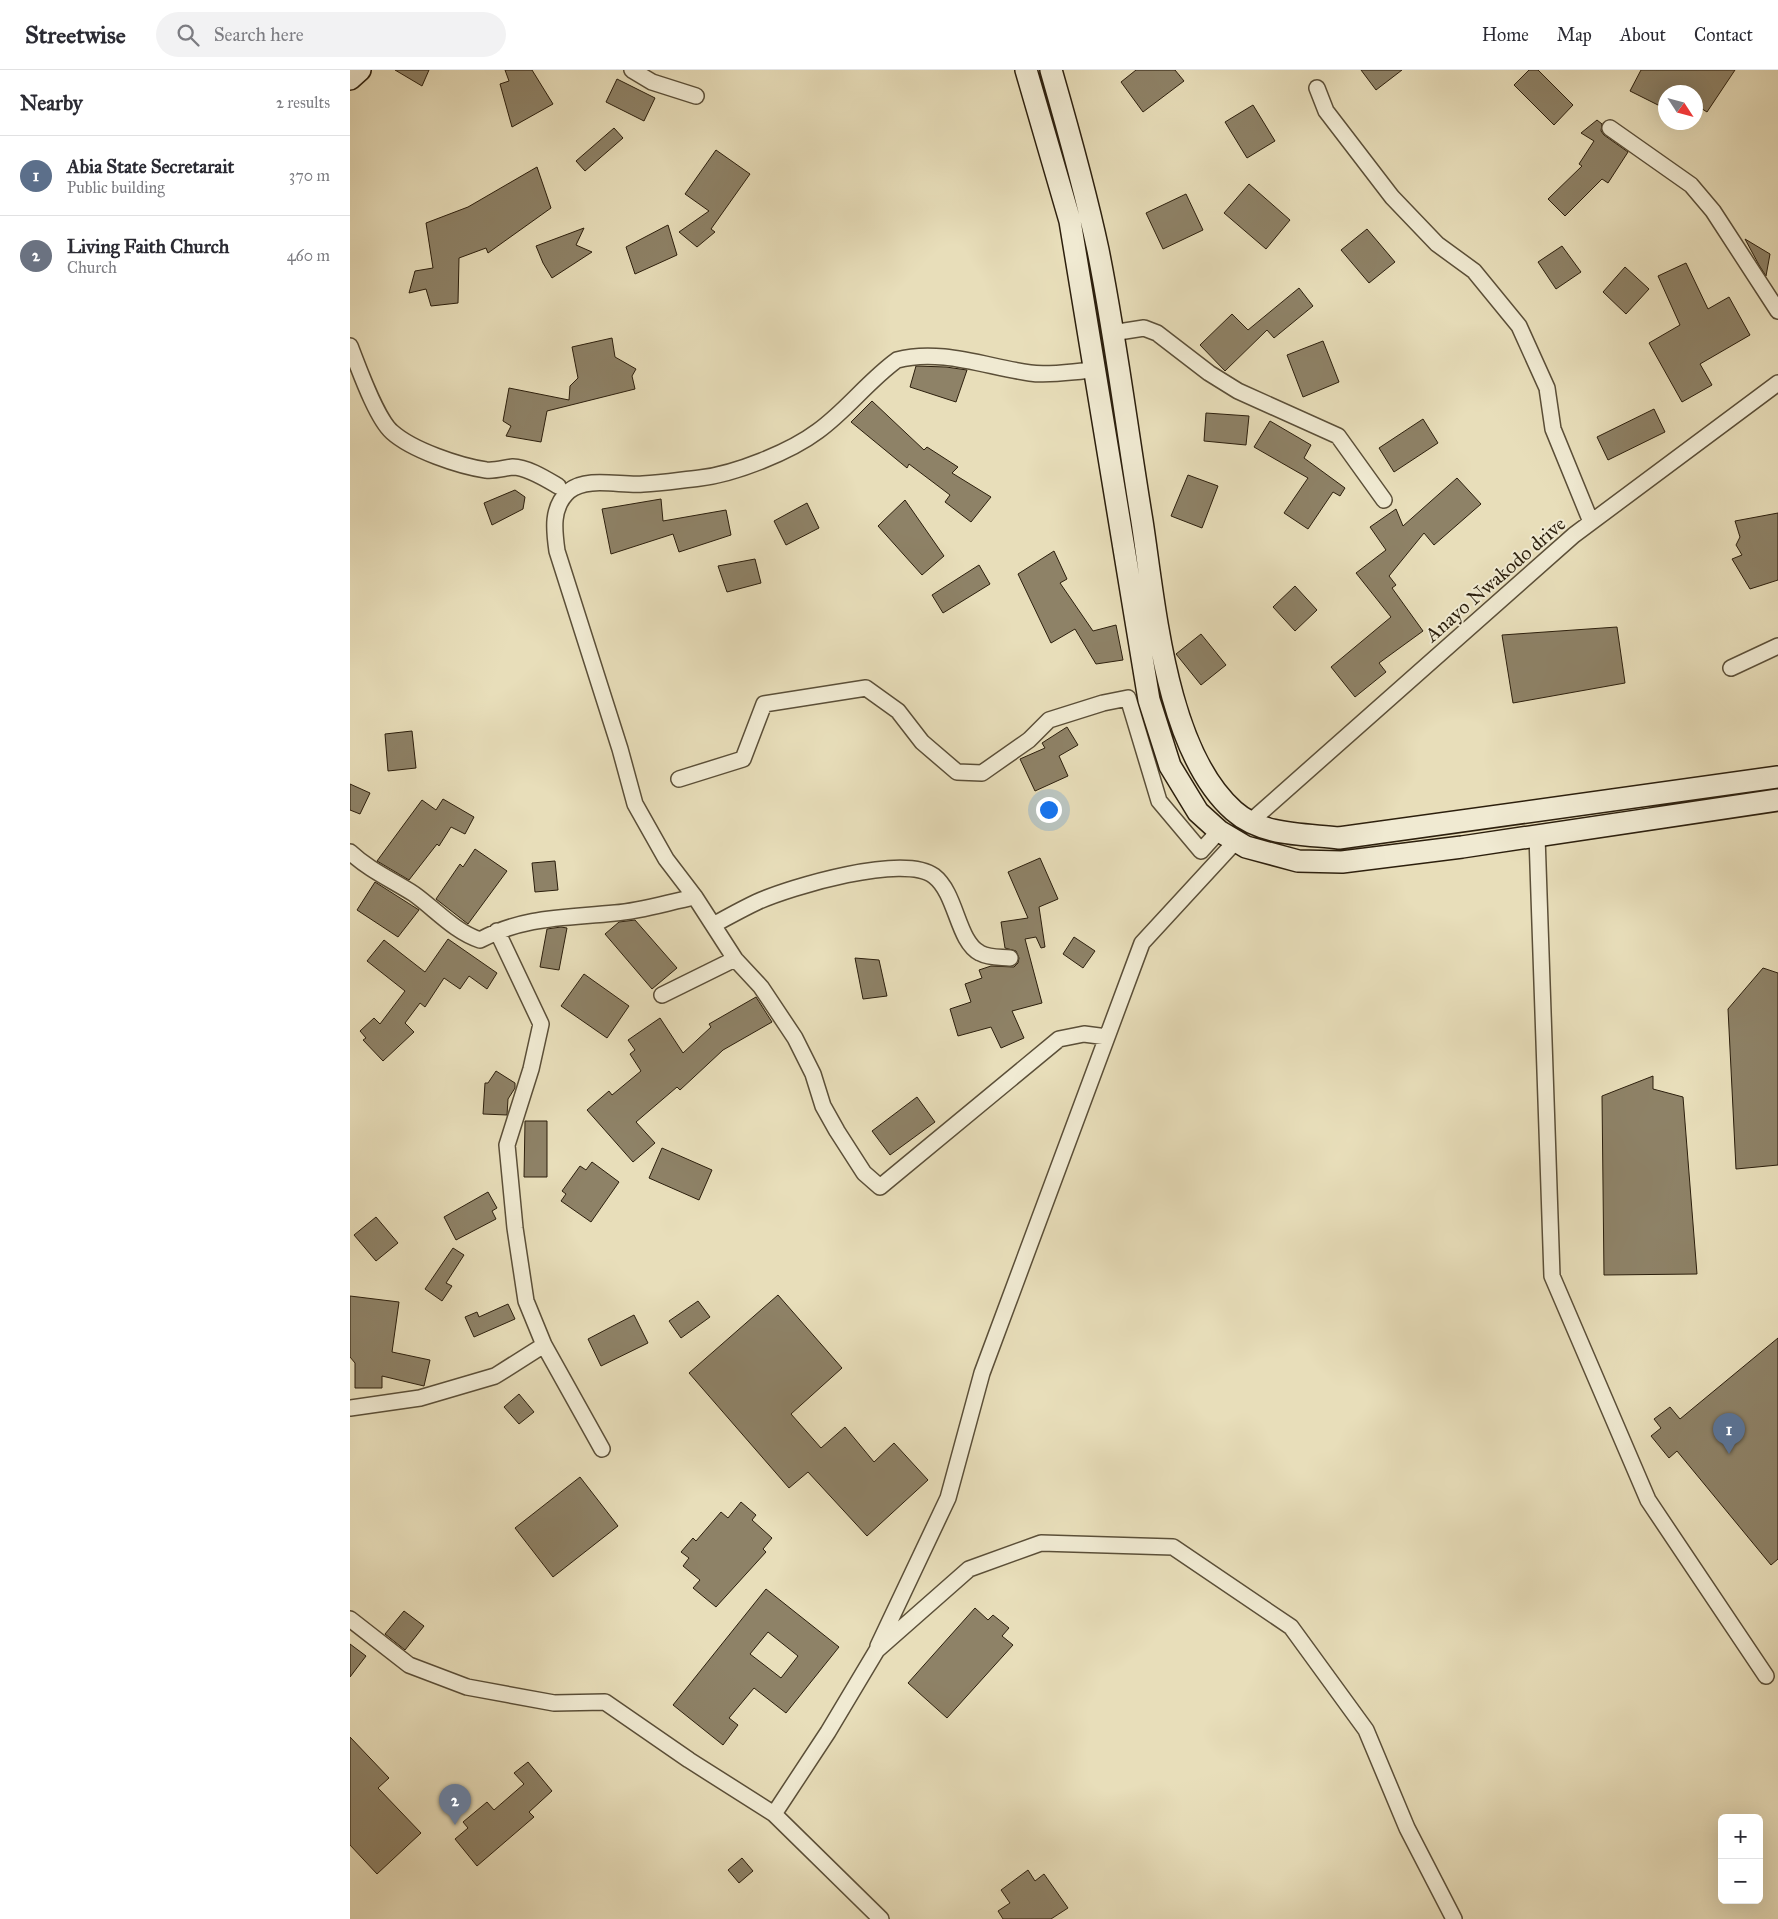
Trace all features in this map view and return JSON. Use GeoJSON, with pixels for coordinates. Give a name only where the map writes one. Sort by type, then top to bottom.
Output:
{"type":"FeatureCollection","features":[{"type":"Feature","properties":{"kind":"street"},"geometry":{"type":"LineString","coordinates":[[350,79],[360,70]]}},
{"type":"Feature","properties":{"kind":"street"},"geometry":{"type":"LineString","coordinates":[[632,70],[652,82],[696,96]]}},
{"type":"Feature","properties":{"kind":"street"},"geometry":{"type":"LineString","coordinates":[[1026,70],[1070,221],[1149,700],[1170,766],[1198,812],[1227,836],[1246,847],[1298,861],[1342,862],[1537,836],[1778,800]]}},
{"type":"Feature","properties":{"kind":"street"},"geometry":{"type":"LineString","coordinates":[[1051,70],[1072,141],[1098,250],[1156,610],[1172,692],[1193,754],[1217,792],[1235,812],[1278,832],[1339,838],[1778,776]]}},
{"type":"Feature","properties":{"kind":"street"},"geometry":{"type":"LineString","coordinates":[[1318,88],[1326,111],[1392,197],[1438,244],[1474,271],[1519,326],[1546,388],[1553,429],[1591,522]]}},
{"type":"Feature","properties":{"kind":"street"},"geometry":{"type":"LineString","coordinates":[[1610,128],[1691,185],[1713,211],[1778,311]]}},
{"type":"Feature","properties":{"kind":"street"},"geometry":{"type":"LineString","coordinates":[[1112,333],[1144,328],[1158,333],[1209,373],[1238,391],[1338,436],[1384,500]]}},
{"type":"Feature","properties":{"kind":"street"},"geometry":{"type":"LineString","coordinates":[[350,346],[367,388],[391,431],[426,452],[461,465],[488,470],[515,467],[545,478],[558,486]]}},
{"type":"Feature","properties":{"kind":"street"},"geometry":{"type":"LineString","coordinates":[[1095,370],[1032,374],[949,358],[912,356],[897,360],[883,370],[818,431],[749,466],[702,478],[642,484],[591,483],[578,486],[568,492],[556,511],[554,524],[557,551],[620,749],[634,804],[666,859],[695,897],[735,959],[761,987],[795,1038],[813,1074],[823,1106],[864,1173],[880,1187],[1059,1039],[1084,1034],[1107,1037]]}},
{"type":"Feature","properties":{"kind":"street","name":"Anayo Nwakodo drive"},"geometry":{"type":"LineString","coordinates":[[1251,820],[1591,522],[1778,383]]}},
{"type":"Feature","properties":{"kind":"street"},"geometry":{"type":"LineString","coordinates":[[1731,668],[1778,646]]}},
{"type":"Feature","properties":{"kind":"street"},"geometry":{"type":"LineString","coordinates":[[679,779],[743,758],[764,704],[806,696],[866,688],[898,711],[922,742],[957,772],[982,773],[1029,740],[1049,720],[1103,702],[1128,698],[1159,801],[1201,851],[1227,836]]}},
{"type":"Feature","properties":{"kind":"street"},"geometry":{"type":"LineString","coordinates":[[774,1814],[876,1650],[948,1498],[982,1373],[1142,943],[1227,836]]}},
{"type":"Feature","properties":{"kind":"street"},"geometry":{"type":"LineString","coordinates":[[1537,836],[1552,1276],[1648,1500],[1766,1676]]}},
{"type":"Feature","properties":{"kind":"street"},"geometry":{"type":"LineString","coordinates":[[350,852],[366,867],[414,894],[468,937],[480,940],[496,931],[556,917],[617,913],[695,897]]}},
{"type":"Feature","properties":{"kind":"street"},"geometry":{"type":"LineString","coordinates":[[714,925],[758,901],[822,881],[889,867],[915,869],[932,875],[945,887],[966,936],[978,952],[988,956],[1010,958]]}},
{"type":"Feature","properties":{"kind":"street"},"geometry":{"type":"LineString","coordinates":[[496,931],[541,1024],[530,1069],[507,1145],[515,1228],[526,1302],[544,1345],[602,1449]]}},
{"type":"Feature","properties":{"kind":"street"},"geometry":{"type":"LineString","coordinates":[[662,995],[735,959]]}},
{"type":"Feature","properties":{"kind":"street"},"geometry":{"type":"LineString","coordinates":[[350,1408],[420,1398],[495,1376],[544,1345]]}},
{"type":"Feature","properties":{"kind":"street"},"geometry":{"type":"LineString","coordinates":[[876,1650],[969,1569],[1040,1543],[1173,1547],[1291,1627],[1366,1730],[1407,1828],[1454,1919]]}},
{"type":"Feature","properties":{"kind":"street"},"geometry":{"type":"LineString","coordinates":[[350,1619],[409,1665],[467,1687],[554,1703],[605,1702],[689,1760],[774,1814],[881,1919]]}},
{"type":"Feature","properties":{"kind":"building"},"geometry":{"type":"Polygon","coordinates":[[[395,70],[429,70],[422,86],[395,70]]]}},
{"type":"Feature","properties":{"kind":"building"},"geometry":{"type":"Polygon","coordinates":[[[505,70],[532,70],[553,104],[512,127],[500,84],[509,81],[505,70]]]}},
{"type":"Feature","properties":{"kind":"building"},"geometry":{"type":"Polygon","coordinates":[[[1136,70],[1175,70],[1184,81],[1143,112],[1121,82],[1136,70]]]}},
{"type":"Feature","properties":{"kind":"building"},"geometry":{"type":"Polygon","coordinates":[[[1361,70],[1402,70],[1376,90],[1361,70]]]}},
{"type":"Feature","properties":{"kind":"building"},"geometry":{"type":"Polygon","coordinates":[[[1529,70],[1538,70],[1573,105],[1554,125],[1514,85],[1529,70]]]}},
{"type":"Feature","properties":{"kind":"building"},"geometry":{"type":"Polygon","coordinates":[[[1641,70],[1735,70],[1707,112],[1703,109],[1703,85],[1658,85],[1658,105],[1630,91],[1641,70]]]}},
{"type":"Feature","properties":{"kind":"building"},"geometry":{"type":"Polygon","coordinates":[[[617,79],[655,98],[644,121],[606,102],[617,79]]]}},
{"type":"Feature","properties":{"kind":"building"},"geometry":{"type":"Polygon","coordinates":[[[1253,105],[1275,141],[1247,158],[1225,122],[1253,105]]]}},
{"type":"Feature","properties":{"kind":"building"},"geometry":{"type":"Polygon","coordinates":[[[1597,120],[1602,124],[1601,131],[1604,135],[1628,152],[1608,183],[1602,179],[1565,216],[1548,199],[1582,166],[1579,164],[1594,141],[1581,133],[1597,120]]]}},
{"type":"Feature","properties":{"kind":"building"},"geometry":{"type":"Polygon","coordinates":[[[614,128],[623,138],[585,171],[576,161],[614,128]]]}},
{"type":"Feature","properties":{"kind":"building"},"geometry":{"type":"Polygon","coordinates":[[[716,150],[750,174],[711,229],[715,232],[697,247],[679,232],[709,211],[685,194],[716,150]]]}},
{"type":"Feature","properties":{"kind":"building"},"geometry":{"type":"Polygon","coordinates":[[[537,167],[551,208],[488,253],[486,248],[459,258],[458,303],[431,306],[426,289],[409,293],[415,271],[433,268],[426,223],[468,207],[537,167]]]}},
{"type":"Feature","properties":{"kind":"building"},"geometry":{"type":"Polygon","coordinates":[[[1249,184],[1290,220],[1266,249],[1224,213],[1249,184]]]}},
{"type":"Feature","properties":{"kind":"building"},"geometry":{"type":"Polygon","coordinates":[[[1186,194],[1203,230],[1163,249],[1146,213],[1186,194]]]}},
{"type":"Feature","properties":{"kind":"building"},"geometry":{"type":"Polygon","coordinates":[[[668,225],[677,255],[635,274],[626,247],[668,225]]]}},
{"type":"Feature","properties":{"kind":"building"},"geometry":{"type":"Polygon","coordinates":[[[584,228],[576,245],[592,252],[552,278],[536,246],[584,228]]]}},
{"type":"Feature","properties":{"kind":"building"},"geometry":{"type":"Polygon","coordinates":[[[1367,229],[1395,262],[1369,283],[1341,250],[1367,229]]]}},
{"type":"Feature","properties":{"kind":"building"},"geometry":{"type":"Polygon","coordinates":[[[1745,239],[1770,254],[1766,276],[1759,265],[1745,239]]]}},
{"type":"Feature","properties":{"kind":"building"},"geometry":{"type":"Polygon","coordinates":[[[1562,246],[1581,272],[1556,289],[1538,262],[1562,246]]]}},
{"type":"Feature","properties":{"kind":"building"},"geometry":{"type":"Polygon","coordinates":[[[1686,263],[1708,309],[1729,297],[1750,335],[1700,364],[1712,385],[1682,402],[1649,343],[1680,325],[1658,276],[1686,263]]]}},
{"type":"Feature","properties":{"kind":"building"},"geometry":{"type":"Polygon","coordinates":[[[1625,267],[1649,289],[1626,314],[1603,292],[1625,267]]]}},
{"type":"Feature","properties":{"kind":"building"},"geometry":{"type":"Polygon","coordinates":[[[1299,288],[1313,306],[1274,338],[1267,330],[1225,371],[1200,345],[1232,314],[1248,330],[1299,288]]]}},
{"type":"Feature","properties":{"kind":"building"},"geometry":{"type":"Polygon","coordinates":[[[612,338],[615,357],[636,369],[632,376],[635,389],[547,411],[541,442],[506,436],[511,426],[503,421],[509,388],[569,400],[570,386],[578,378],[572,347],[612,338]]]}},
{"type":"Feature","properties":{"kind":"building"},"geometry":{"type":"Polygon","coordinates":[[[1323,341],[1339,382],[1303,397],[1287,355],[1323,341]]]}},
{"type":"Feature","properties":{"kind":"building"},"geometry":{"type":"Polygon","coordinates":[[[916,366],[967,370],[956,402],[910,387],[916,366]]]}},
{"type":"Feature","properties":{"kind":"building"},"geometry":{"type":"Polygon","coordinates":[[[872,401],[924,450],[927,447],[958,467],[952,473],[991,497],[971,522],[945,502],[950,495],[909,464],[907,468],[851,422],[872,401]]]}},
{"type":"Feature","properties":{"kind":"building"},"geometry":{"type":"Polygon","coordinates":[[[1654,409],[1665,432],[1608,460],[1597,437],[1654,409]]]}},
{"type":"Feature","properties":{"kind":"building"},"geometry":{"type":"Polygon","coordinates":[[[1206,413],[1249,416],[1246,445],[1204,441],[1206,413]]]}},
{"type":"Feature","properties":{"kind":"building"},"geometry":{"type":"Polygon","coordinates":[[[1423,419],[1438,443],[1394,472],[1379,448],[1423,419]]]}},
{"type":"Feature","properties":{"kind":"building"},"geometry":{"type":"Polygon","coordinates":[[[1270,421],[1311,445],[1304,458],[1345,488],[1340,496],[1333,492],[1308,529],[1284,513],[1308,478],[1254,447],[1270,421]]]}},
{"type":"Feature","properties":{"kind":"building"},"geometry":{"type":"Polygon","coordinates":[[[1188,475],[1218,486],[1202,528],[1171,516],[1188,475]]]}},
{"type":"Feature","properties":{"kind":"building"},"geometry":{"type":"Polygon","coordinates":[[[1457,478],[1481,504],[1434,545],[1424,533],[1389,576],[1396,585],[1392,588],[1423,631],[1379,663],[1386,672],[1355,697],[1331,667],[1391,617],[1356,573],[1386,550],[1370,527],[1396,509],[1403,526],[1457,478]]]}},
{"type":"Feature","properties":{"kind":"building"},"geometry":{"type":"Polygon","coordinates":[[[515,490],[525,497],[523,509],[492,525],[484,503],[515,490]]]}},
{"type":"Feature","properties":{"kind":"building"},"geometry":{"type":"Polygon","coordinates":[[[661,499],[663,521],[726,510],[731,535],[679,552],[673,534],[611,554],[602,509],[661,499]]]}},
{"type":"Feature","properties":{"kind":"building"},"geometry":{"type":"Polygon","coordinates":[[[905,500],[944,556],[922,575],[878,526],[905,500]]]}},
{"type":"Feature","properties":{"kind":"building"},"geometry":{"type":"Polygon","coordinates":[[[807,503],[819,528],[786,545],[774,521],[807,503]]]}},
{"type":"Feature","properties":{"kind":"building"},"geometry":{"type":"Polygon","coordinates":[[[1778,513],[1778,580],[1750,589],[1732,559],[1742,555],[1736,545],[1740,537],[1735,521],[1778,513]]]}},
{"type":"Feature","properties":{"kind":"building"},"geometry":{"type":"Polygon","coordinates":[[[1054,551],[1067,579],[1060,583],[1093,631],[1116,625],[1123,660],[1096,664],[1075,629],[1051,643],[1018,574],[1054,551]]]}},
{"type":"Feature","properties":{"kind":"building"},"geometry":{"type":"Polygon","coordinates":[[[755,559],[761,583],[727,592],[718,566],[755,559]]]}},
{"type":"Feature","properties":{"kind":"building"},"geometry":{"type":"Polygon","coordinates":[[[979,565],[990,584],[943,613],[932,595],[979,565]]]}},
{"type":"Feature","properties":{"kind":"building"},"geometry":{"type":"Polygon","coordinates":[[[1295,586],[1317,610],[1295,631],[1273,607],[1295,586]]]}},
{"type":"Feature","properties":{"kind":"building"},"geometry":{"type":"Polygon","coordinates":[[[1617,627],[1625,683],[1513,703],[1502,635],[1617,627]]]}},
{"type":"Feature","properties":{"kind":"building"},"geometry":{"type":"Polygon","coordinates":[[[1201,634],[1226,665],[1201,685],[1176,654],[1201,634]]]}},
{"type":"Feature","properties":{"kind":"building"},"geometry":{"type":"Polygon","coordinates":[[[1067,727],[1078,745],[1059,756],[1068,776],[1035,791],[1020,759],[1045,748],[1042,743],[1067,727]]]}},
{"type":"Feature","properties":{"kind":"building"},"geometry":{"type":"Polygon","coordinates":[[[412,731],[416,768],[388,771],[385,734],[412,731]]]}},
{"type":"Feature","properties":{"kind":"building"},"geometry":{"type":"Polygon","coordinates":[[[350,784],[370,793],[360,814],[350,810],[350,784]]]}},
{"type":"Feature","properties":{"kind":"building"},"geometry":{"type":"Polygon","coordinates":[[[443,799],[474,817],[465,834],[451,827],[439,846],[437,844],[409,880],[377,861],[422,800],[436,810],[443,799]]]}},
{"type":"Feature","properties":{"kind":"building"},"geometry":{"type":"Polygon","coordinates":[[[475,849],[507,871],[468,924],[436,899],[460,864],[463,867],[475,849]]]}},
{"type":"Feature","properties":{"kind":"building"},"geometry":{"type":"Polygon","coordinates":[[[1040,858],[1058,899],[1039,907],[1045,947],[1041,948],[1036,937],[1025,939],[1042,1003],[1012,1011],[1024,1038],[1001,1048],[991,1027],[958,1036],[950,1009],[971,1002],[965,984],[982,978],[979,970],[991,966],[1014,967],[1018,963],[1019,958],[1016,951],[1005,948],[1001,922],[1028,918],[1008,872],[1040,858]]]}},
{"type":"Feature","properties":{"kind":"building"},"geometry":{"type":"Polygon","coordinates":[[[555,861],[558,890],[535,892],[532,863],[555,861]]]}},
{"type":"Feature","properties":{"kind":"building"},"geometry":{"type":"Polygon","coordinates":[[[375,882],[419,910],[398,937],[357,910],[375,882]]]}},
{"type":"Feature","properties":{"kind":"building"},"geometry":{"type":"Polygon","coordinates":[[[635,920],[677,968],[652,989],[605,934],[619,922],[635,920]]]}},
{"type":"Feature","properties":{"kind":"building"},"geometry":{"type":"Polygon","coordinates":[[[567,928],[559,970],[540,967],[547,929],[567,928]]]}},
{"type":"Feature","properties":{"kind":"building"},"geometry":{"type":"Polygon","coordinates":[[[1074,937],[1095,951],[1083,968],[1063,954],[1074,937]]]}},
{"type":"Feature","properties":{"kind":"building"},"geometry":{"type":"Polygon","coordinates":[[[448,939],[497,973],[487,989],[469,976],[460,989],[444,978],[425,1007],[420,1003],[405,1023],[414,1032],[383,1061],[363,1040],[366,1038],[360,1031],[374,1018],[380,1024],[405,991],[367,961],[384,940],[425,972],[448,939]]]}},
{"type":"Feature","properties":{"kind":"building"},"geometry":{"type":"Polygon","coordinates":[[[855,958],[879,960],[887,996],[863,999],[855,958]]]}},
{"type":"Feature","properties":{"kind":"building"},"geometry":{"type":"Polygon","coordinates":[[[1763,968],[1778,973],[1778,1165],[1736,1169],[1728,1009],[1763,968]]]}},
{"type":"Feature","properties":{"kind":"building"},"geometry":{"type":"Polygon","coordinates":[[[584,974],[629,1006],[607,1038],[561,1006],[584,974]]]}},
{"type":"Feature","properties":{"kind":"building"},"geometry":{"type":"Polygon","coordinates":[[[756,997],[772,1022],[723,1050],[680,1090],[677,1087],[636,1122],[655,1143],[633,1162],[587,1110],[609,1091],[612,1095],[641,1071],[630,1054],[635,1050],[628,1040],[660,1018],[683,1053],[711,1027],[709,1024],[756,997]]]}},
{"type":"Feature","properties":{"kind":"building"},"geometry":{"type":"Polygon","coordinates":[[[496,1071],[515,1083],[515,1088],[508,1099],[507,1115],[483,1114],[485,1083],[488,1083],[496,1071]]]}},
{"type":"Feature","properties":{"kind":"building"},"geometry":{"type":"Polygon","coordinates":[[[1653,1076],[1653,1089],[1683,1097],[1697,1274],[1604,1275],[1602,1096],[1653,1076]]]}},
{"type":"Feature","properties":{"kind":"building"},"geometry":{"type":"Polygon","coordinates":[[[917,1097],[935,1122],[890,1155],[872,1131],[917,1097]]]}},
{"type":"Feature","properties":{"kind":"building"},"geometry":{"type":"Polygon","coordinates":[[[525,1121],[547,1121],[547,1177],[524,1177],[525,1121]]]}},
{"type":"Feature","properties":{"kind":"building"},"geometry":{"type":"Polygon","coordinates":[[[662,1148],[712,1170],[699,1200],[649,1178],[662,1148]]]}},
{"type":"Feature","properties":{"kind":"building"},"geometry":{"type":"Polygon","coordinates":[[[592,1162],[619,1182],[591,1222],[561,1201],[566,1194],[562,1191],[580,1166],[586,1170],[592,1162]]]}},
{"type":"Feature","properties":{"kind":"building"},"geometry":{"type":"Polygon","coordinates":[[[488,1192],[497,1208],[492,1211],[496,1219],[456,1240],[444,1217],[488,1192]]]}},
{"type":"Feature","properties":{"kind":"building"},"geometry":{"type":"Polygon","coordinates":[[[376,1217],[398,1243],[376,1261],[354,1235],[376,1217]]]}},
{"type":"Feature","properties":{"kind":"building"},"geometry":{"type":"Polygon","coordinates":[[[453,1248],[464,1255],[446,1283],[452,1286],[442,1301],[425,1289],[453,1248]]]}},
{"type":"Feature","properties":{"kind":"building"},"geometry":{"type":"Polygon","coordinates":[[[778,1295],[842,1368],[791,1414],[821,1448],[845,1427],[874,1462],[894,1443],[928,1480],[867,1536],[808,1472],[789,1488],[689,1373],[778,1295]]]}},
{"type":"Feature","properties":{"kind":"building"},"geometry":{"type":"Polygon","coordinates":[[[350,1296],[399,1302],[392,1352],[430,1360],[424,1386],[382,1376],[382,1388],[355,1388],[355,1363],[350,1357],[350,1296]]]}},
{"type":"Feature","properties":{"kind":"building"},"geometry":{"type":"Polygon","coordinates":[[[698,1301],[710,1317],[681,1338],[669,1321],[698,1301]]]}},
{"type":"Feature","properties":{"kind":"building"},"geometry":{"type":"Polygon","coordinates":[[[508,1304],[515,1319],[474,1337],[465,1317],[477,1312],[479,1317],[508,1304]]]}},
{"type":"Feature","properties":{"kind":"building"},"geometry":{"type":"Polygon","coordinates":[[[634,1315],[648,1343],[601,1366],[588,1339],[634,1315]]]}},
{"type":"Feature","properties":{"kind":"building"},"geometry":{"type":"Polygon","coordinates":[[[1778,1338],[1778,1559],[1771,1565],[1677,1451],[1669,1458],[1651,1436],[1661,1428],[1654,1419],[1670,1407],[1680,1419],[1778,1338]]]}},
{"type":"Feature","properties":{"kind":"building"},"geometry":{"type":"Polygon","coordinates":[[[519,1394],[534,1412],[519,1424],[504,1407],[519,1394]]]}},
{"type":"Feature","properties":{"kind":"building"},"geometry":{"type":"Polygon","coordinates":[[[580,1477],[618,1526],[553,1577],[515,1528],[580,1477]]]}},
{"type":"Feature","properties":{"kind":"building"},"geometry":{"type":"Polygon","coordinates":[[[741,1502],[756,1515],[752,1520],[772,1538],[763,1549],[766,1552],[716,1607],[693,1588],[700,1580],[683,1566],[689,1558],[681,1552],[693,1538],[696,1541],[721,1512],[728,1518],[741,1502]]]}},
{"type":"Feature","properties":{"kind":"building"},"geometry":{"type":"Polygon","coordinates":[[[766,1589],[839,1647],[786,1713],[754,1688],[729,1718],[738,1725],[723,1745],[673,1705],[766,1589]],[[768,1632],[750,1654],[781,1678],[798,1656],[768,1632]]]}},
{"type":"Feature","properties":{"kind":"building"},"geometry":{"type":"Polygon","coordinates":[[[975,1608],[988,1620],[993,1615],[1009,1628],[1002,1636],[1013,1645],[947,1718],[908,1683],[975,1608]]]}},
{"type":"Feature","properties":{"kind":"building"},"geometry":{"type":"Polygon","coordinates":[[[404,1611],[424,1626],[405,1650],[385,1634],[404,1611]]]}},
{"type":"Feature","properties":{"kind":"building"},"geometry":{"type":"Polygon","coordinates":[[[350,1644],[366,1656],[350,1677],[350,1644]]]}},
{"type":"Feature","properties":{"kind":"building"},"geometry":{"type":"Polygon","coordinates":[[[350,1737],[389,1778],[378,1788],[421,1833],[377,1874],[350,1845],[350,1737]]]}},
{"type":"Feature","properties":{"kind":"building"},"geometry":{"type":"Polygon","coordinates":[[[528,1762],[552,1791],[529,1812],[534,1817],[477,1866],[455,1839],[468,1828],[463,1822],[487,1802],[494,1810],[524,1784],[514,1773],[528,1762]]]}},
{"type":"Feature","properties":{"kind":"building"},"geometry":{"type":"Polygon","coordinates":[[[742,1858],[753,1871],[739,1883],[728,1870],[742,1858]]]}},
{"type":"Feature","properties":{"kind":"building"},"geometry":{"type":"Polygon","coordinates":[[[1028,1870],[1035,1881],[1044,1874],[1068,1908],[1051,1919],[1003,1919],[998,1911],[1010,1903],[1001,1890],[1028,1870]]]}},
{"type":"Feature","properties":{"kind":"place","name":"Abia State Secretarait"},"geometry":{"type":"Point","coordinates":[1729,1454]}},
{"type":"Feature","properties":{"kind":"place","name":"Living Faith Church"},"geometry":{"type":"Point","coordinates":[455,1825]}}]}
